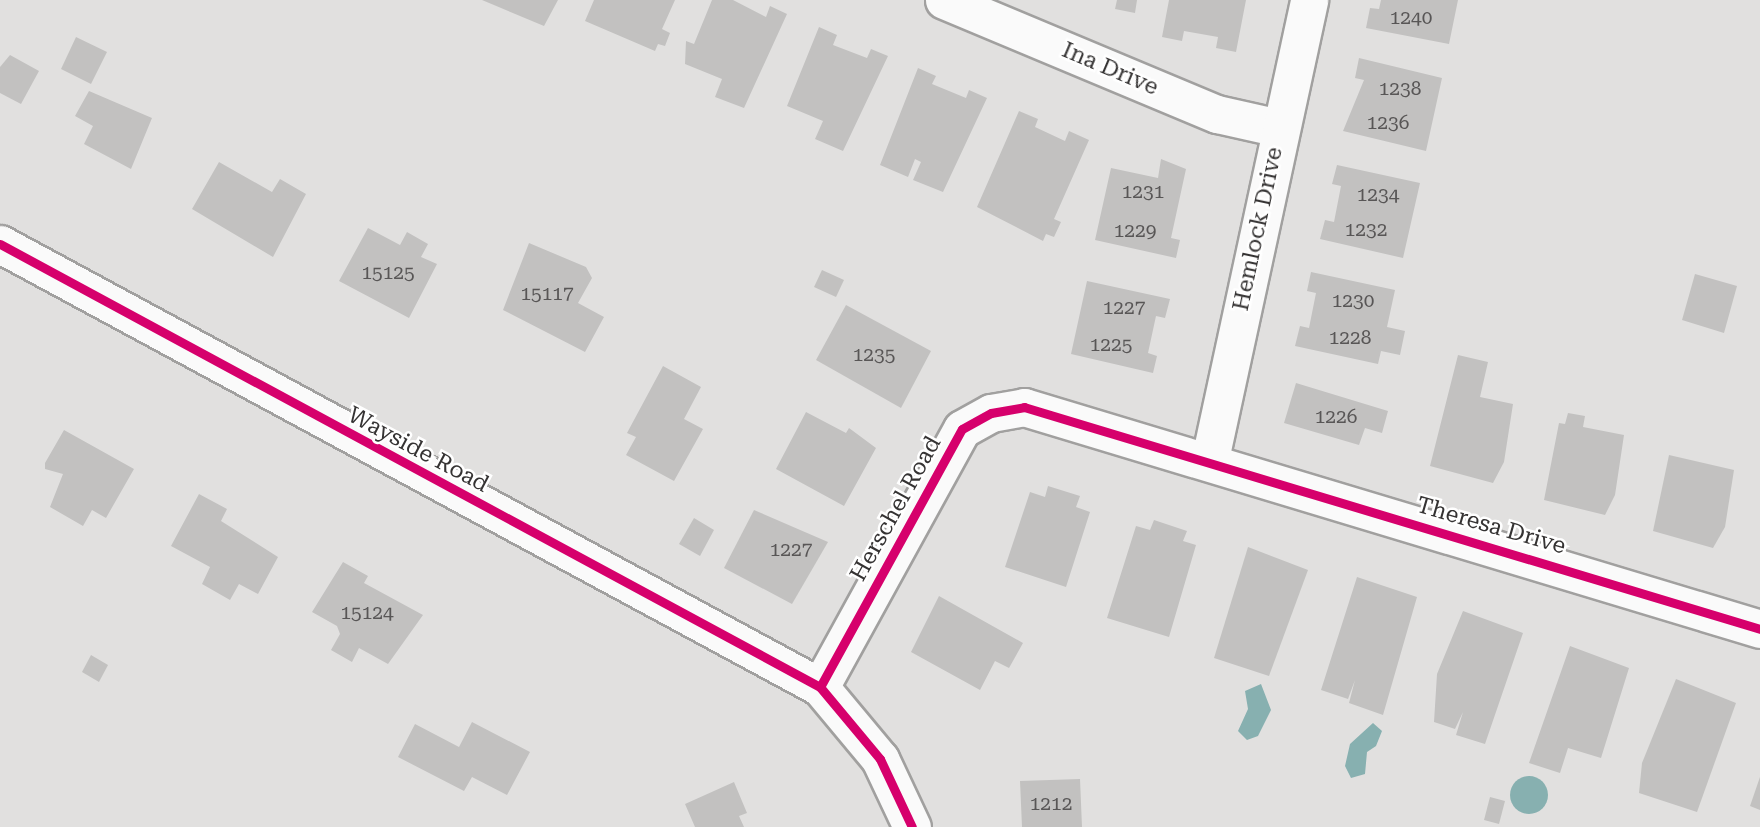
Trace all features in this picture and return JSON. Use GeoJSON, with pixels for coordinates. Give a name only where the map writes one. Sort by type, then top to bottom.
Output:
{"type":"FeatureCollection","features":[{"type":"Feature","properties":{"kind":"street","name":"Ina Drive"},"geometry":{"type":"LineString","coordinates":[[944,0],[1217,114],[1279,128]]}},
{"type":"Feature","properties":{"kind":"street","name":"Hemlock Drive"},"geometry":{"type":"LineString","coordinates":[[1210,459],[1279,128],[1309,0]]}},
{"type":"Feature","properties":{"kind":"street","name":"Wayside Road"},"geometry":{"type":"LineString","coordinates":[[0,244],[820,687]]}},
{"type":"Feature","properties":{"kind":"street","name":"Herschel Road"},"geometry":{"type":"LineString","coordinates":[[820,687],[962,429],[976,419],[1024,407],[1210,459]]}},
{"type":"Feature","properties":{"kind":"street","name":"Theresa Drive"},"geometry":{"type":"LineString","coordinates":[[1210,459],[1760,629]]}},
{"type":"Feature","properties":{"kind":"street"},"geometry":{"type":"LineString","coordinates":[[820,687],[880,759],[912,827]]}},
{"type":"Feature","properties":{"kind":"water"},"geometry":{"type":"Polygon","coordinates":[[[1261,684],[1271,710],[1258,736],[1247,740],[1238,731],[1248,709],[1245,691],[1261,684]]]}},
{"type":"Feature","properties":{"kind":"water"},"geometry":{"type":"Polygon","coordinates":[[[1373,723],[1382,731],[1376,746],[1367,752],[1365,774],[1351,778],[1345,766],[1350,744],[1373,723]]]}},
{"type":"Feature","properties":{"kind":"water"},"geometry":{"type":"Polygon","coordinates":[[[1529,776],[1543,781],[1548,795],[1543,809],[1529,814],[1515,809],[1510,795],[1515,781],[1529,776]]]}},
{"type":"Feature","properties":{"kind":"building"},"geometry":{"type":"Polygon","coordinates":[[[482,0],[558,0],[544,26],[482,0]]]}},
{"type":"Feature","properties":{"kind":"building"},"geometry":{"type":"Polygon","coordinates":[[[594,0],[675,0],[662,29],[670,33],[665,46],[658,44],[655,51],[585,21],[594,0]]]}},
{"type":"Feature","properties":{"kind":"building"},"geometry":{"type":"Polygon","coordinates":[[[712,0],[733,0],[766,17],[770,6],[787,14],[744,108],[715,97],[722,79],[685,64],[686,41],[694,44],[712,0]]]}},
{"type":"Feature","properties":{"kind":"building"},"geometry":{"type":"Polygon","coordinates":[[[1117,0],[1137,0],[1135,13],[1115,9],[1117,0]]]}},
{"type":"Feature","properties":{"kind":"building"},"geometry":{"type":"Polygon","coordinates":[[[1169,0],[1246,0],[1236,52],[1216,48],[1218,37],[1184,31],[1182,41],[1162,37],[1169,0]]]}},
{"type":"Feature","properties":{"kind":"building"},"geometry":{"type":"Polygon","coordinates":[[[1381,0],[1458,0],[1449,44],[1366,28],[1370,8],[1379,9],[1381,0]]]}},
{"type":"Feature","properties":{"kind":"building"},"geometry":{"type":"Polygon","coordinates":[[[819,27],[837,35],[833,45],[867,58],[871,49],[888,56],[843,151],[815,139],[823,121],[787,106],[819,27]]]}},
{"type":"Feature","properties":{"kind":"building"},"geometry":{"type":"Polygon","coordinates":[[[76,37],[107,52],[91,84],[61,69],[76,37]]]}},
{"type":"Feature","properties":{"kind":"building"},"geometry":{"type":"Polygon","coordinates":[[[10,55],[39,71],[21,104],[0,93],[0,67],[10,55]]]}},
{"type":"Feature","properties":{"kind":"building"},"geometry":{"type":"Polygon","coordinates":[[[1359,58],[1442,78],[1426,151],[1343,131],[1364,80],[1355,78],[1359,58]]]}},
{"type":"Feature","properties":{"kind":"building"},"geometry":{"type":"Polygon","coordinates":[[[918,68],[936,76],[932,84],[966,98],[969,90],[987,98],[943,192],[913,180],[921,162],[915,159],[908,177],[880,165],[918,68]]]}},
{"type":"Feature","properties":{"kind":"building"},"geometry":{"type":"Polygon","coordinates":[[[89,91],[152,118],[131,169],[84,144],[93,126],[75,116],[89,91]]]}},
{"type":"Feature","properties":{"kind":"building"},"geometry":{"type":"Polygon","coordinates":[[[1019,111],[1038,119],[1035,127],[1065,141],[1069,131],[1089,140],[1054,219],[1061,222],[1054,237],[1046,234],[1043,241],[977,207],[1019,111]]]}},
{"type":"Feature","properties":{"kind":"building"},"geometry":{"type":"Polygon","coordinates":[[[1161,159],[1186,169],[1171,238],[1180,240],[1176,258],[1095,240],[1111,168],[1158,178],[1161,159]]]}},
{"type":"Feature","properties":{"kind":"building"},"geometry":{"type":"Polygon","coordinates":[[[219,162],[272,192],[280,179],[306,194],[273,257],[192,209],[219,162]]]}},
{"type":"Feature","properties":{"kind":"building"},"geometry":{"type":"Polygon","coordinates":[[[1337,165],[1420,183],[1403,258],[1320,239],[1325,220],[1334,222],[1341,186],[1332,184],[1337,165]]]}},
{"type":"Feature","properties":{"kind":"building"},"geometry":{"type":"Polygon","coordinates":[[[368,228],[400,245],[407,232],[428,244],[421,257],[437,264],[409,318],[339,281],[368,228]]]}},
{"type":"Feature","properties":{"kind":"building"},"geometry":{"type":"Polygon","coordinates":[[[529,243],[586,267],[592,278],[578,303],[604,317],[585,352],[503,310],[529,243]]]}},
{"type":"Feature","properties":{"kind":"building"},"geometry":{"type":"Polygon","coordinates":[[[822,270],[844,280],[836,297],[814,287],[822,270]]]}},
{"type":"Feature","properties":{"kind":"building"},"geometry":{"type":"Polygon","coordinates":[[[1311,272],[1395,290],[1387,327],[1405,331],[1400,355],[1381,351],[1378,364],[1295,346],[1300,326],[1309,328],[1316,293],[1307,291],[1311,272]]]}},
{"type":"Feature","properties":{"kind":"building"},"geometry":{"type":"Polygon","coordinates":[[[1695,274],[1737,286],[1724,333],[1682,320],[1695,274]]]}},
{"type":"Feature","properties":{"kind":"building"},"geometry":{"type":"Polygon","coordinates":[[[1087,281],[1170,299],[1165,318],[1156,316],[1148,353],[1157,356],[1153,373],[1071,354],[1087,281]]]}},
{"type":"Feature","properties":{"kind":"building"},"geometry":{"type":"Polygon","coordinates":[[[846,305],[931,351],[901,408],[816,360],[846,305]]]}},
{"type":"Feature","properties":{"kind":"building"},"geometry":{"type":"Polygon","coordinates":[[[1458,355],[1488,362],[1480,397],[1513,404],[1504,462],[1493,483],[1430,466],[1458,355]]]}},
{"type":"Feature","properties":{"kind":"building"},"geometry":{"type":"Polygon","coordinates":[[[663,366],[701,387],[684,419],[703,429],[674,481],[626,455],[636,437],[627,433],[663,366]]]}},
{"type":"Feature","properties":{"kind":"building"},"geometry":{"type":"Polygon","coordinates":[[[1296,383],[1388,411],[1382,433],[1365,428],[1359,445],[1284,423],[1296,383]]]}},
{"type":"Feature","properties":{"kind":"building"},"geometry":{"type":"Polygon","coordinates":[[[806,412],[846,433],[849,428],[876,448],[844,506],[776,469],[806,412]]]}},
{"type":"Feature","properties":{"kind":"building"},"geometry":{"type":"Polygon","coordinates":[[[1568,413],[1585,416],[1583,427],[1624,435],[1615,495],[1605,515],[1544,500],[1559,423],[1565,424],[1568,413]]]}},
{"type":"Feature","properties":{"kind":"building"},"geometry":{"type":"Polygon","coordinates":[[[64,430],[134,469],[106,518],[92,510],[83,526],[50,507],[63,474],[45,469],[45,463],[64,430]]]}},
{"type":"Feature","properties":{"kind":"building"},"geometry":{"type":"Polygon","coordinates":[[[1669,455],[1734,470],[1725,527],[1713,548],[1653,531],[1669,455]]]}},
{"type":"Feature","properties":{"kind":"building"},"geometry":{"type":"Polygon","coordinates":[[[1048,486],[1080,496],[1076,507],[1090,512],[1066,587],[1005,567],[1030,492],[1045,497],[1048,486]]]}},
{"type":"Feature","properties":{"kind":"building"},"geometry":{"type":"Polygon","coordinates":[[[199,494],[227,509],[221,521],[278,557],[258,594],[239,584],[230,600],[202,584],[210,567],[171,546],[199,494]]]}},
{"type":"Feature","properties":{"kind":"building"},"geometry":{"type":"Polygon","coordinates":[[[754,510],[828,542],[792,604],[724,568],[754,510]]]}},
{"type":"Feature","properties":{"kind":"building"},"geometry":{"type":"Polygon","coordinates":[[[694,518],[714,530],[700,556],[679,544],[694,518]]]}},
{"type":"Feature","properties":{"kind":"building"},"geometry":{"type":"Polygon","coordinates":[[[1154,520],[1187,531],[1183,541],[1196,545],[1169,637],[1107,618],[1136,526],[1150,530],[1154,520]]]}},
{"type":"Feature","properties":{"kind":"building"},"geometry":{"type":"Polygon","coordinates":[[[1248,547],[1308,570],[1269,676],[1214,658],[1248,547]]]}},
{"type":"Feature","properties":{"kind":"building"},"geometry":{"type":"Polygon","coordinates":[[[343,562],[368,576],[364,583],[423,615],[388,664],[359,648],[352,662],[331,650],[340,634],[337,626],[312,612],[343,562]]]}},
{"type":"Feature","properties":{"kind":"building"},"geometry":{"type":"Polygon","coordinates":[[[1357,577],[1417,597],[1383,715],[1349,703],[1355,680],[1348,699],[1321,690],[1357,577]]]}},
{"type":"Feature","properties":{"kind":"building"},"geometry":{"type":"Polygon","coordinates":[[[939,596],[1023,643],[1009,668],[995,661],[980,690],[911,652],[939,596]]]}},
{"type":"Feature","properties":{"kind":"building"},"geometry":{"type":"Polygon","coordinates":[[[1463,611],[1523,633],[1485,744],[1456,735],[1463,712],[1455,729],[1434,722],[1437,674],[1463,611]]]}},
{"type":"Feature","properties":{"kind":"building"},"geometry":{"type":"Polygon","coordinates":[[[1570,646],[1629,668],[1601,758],[1568,748],[1560,773],[1529,763],[1570,646]]]}},
{"type":"Feature","properties":{"kind":"building"},"geometry":{"type":"Polygon","coordinates":[[[91,655],[108,665],[99,682],[82,672],[91,655]]]}},
{"type":"Feature","properties":{"kind":"building"},"geometry":{"type":"Polygon","coordinates":[[[1676,679],[1736,703],[1697,812],[1639,793],[1642,763],[1676,679]]]}},
{"type":"Feature","properties":{"kind":"building"},"geometry":{"type":"Polygon","coordinates":[[[472,722],[530,752],[507,795],[472,777],[464,791],[398,757],[415,724],[459,747],[472,722]]]}},
{"type":"Feature","properties":{"kind":"building"},"geometry":{"type":"Polygon","coordinates":[[[1760,777],[1760,810],[1750,806],[1760,777]]]}},
{"type":"Feature","properties":{"kind":"building"},"geometry":{"type":"Polygon","coordinates":[[[1080,779],[1082,827],[1022,827],[1020,781],[1080,779]]]}},
{"type":"Feature","properties":{"kind":"building"},"geometry":{"type":"Polygon","coordinates":[[[734,782],[747,813],[739,816],[744,827],[695,827],[685,804],[734,782]]]}},
{"type":"Feature","properties":{"kind":"building"},"geometry":{"type":"Polygon","coordinates":[[[1490,797],[1505,801],[1499,824],[1484,820],[1490,797]]]}},
{"type":"Feature","properties":{"kind":"cycle path"},"geometry":{"type":"LineString","coordinates":[[0,244],[820,687],[880,759],[912,827]]}},
{"type":"Feature","properties":{"kind":"cycle path"},"geometry":{"type":"LineString","coordinates":[[820,687],[962,429],[991,413],[1024,407],[1760,629]]}}]}
